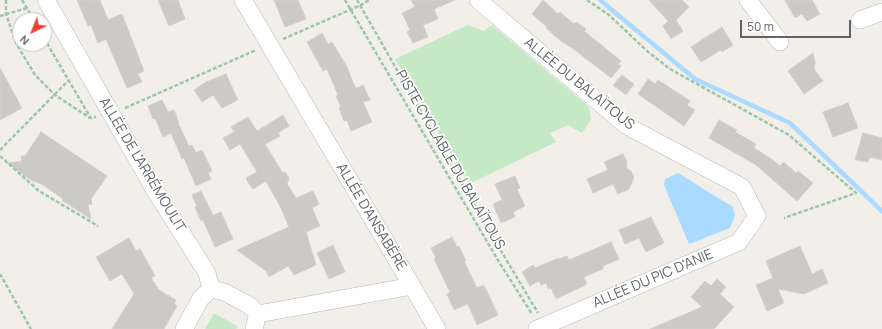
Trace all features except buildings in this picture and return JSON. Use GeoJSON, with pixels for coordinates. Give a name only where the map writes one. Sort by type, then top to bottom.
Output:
{"type":"FeatureCollection","features":[{"type":"Feature","properties":{"kind":"street","name":"ALLÉE DE L'ARRÉMOULIT"},"geometry":{"type":"LineString","coordinates":[[46,0],[156,192],[207,273],[211,289]]}},
{"type":"Feature","properties":{"kind":"street","name":"ALLÉE D'ANSABÈRE"},"geometry":{"type":"LineString","coordinates":[[243,0],[412,286],[256,322]]}},
{"type":"Feature","properties":{"kind":"street","name":"ALLÉE DU BALAÏTOUS"},"geometry":{"type":"LineString","coordinates":[[478,0],[626,126],[742,187],[757,216]]}},
{"type":"Feature","properties":{"kind":"street"},"geometry":{"type":"LineString","coordinates":[[748,0],[780,42]]}},
{"type":"Feature","properties":{"kind":"street"},"geometry":{"type":"LineString","coordinates":[[860,20],[882,12]]}},
{"type":"Feature","properties":{"kind":"street","name":"ALLÉE DU PIC D'ANIE"},"geometry":{"type":"LineString","coordinates":[[541,327],[739,242],[757,216]]}},
{"type":"Feature","properties":{"kind":"street"},"geometry":{"type":"LineString","coordinates":[[412,286],[437,329]]}},
{"type":"Feature","properties":{"kind":"street"},"geometry":{"type":"LineString","coordinates":[[184,329],[201,298],[211,289],[224,292],[250,305],[256,322]]}},
{"type":"Feature","properties":{"kind":"path"},"geometry":{"type":"LineString","coordinates":[[6,0],[6,14],[16,43],[35,75],[56,95],[90,118],[111,114],[361,5],[369,0]]}},
{"type":"Feature","properties":{"kind":"path"},"geometry":{"type":"LineString","coordinates":[[22,0],[29,12]]}},
{"type":"Feature","properties":{"kind":"path","name":"PISTE CYCLABLE DU BALAÏTOUS"},"geometry":{"type":"LineString","coordinates":[[345,0],[499,262],[541,327]]}},
{"type":"Feature","properties":{"kind":"path"},"geometry":{"type":"LineString","coordinates":[[357,0],[484,222],[541,327]]}},
{"type":"Feature","properties":{"kind":"path"},"geometry":{"type":"LineString","coordinates":[[587,0],[609,16],[647,51],[670,69],[789,135],[856,193],[784,218]]}},
{"type":"Feature","properties":{"kind":"path"},"geometry":{"type":"LineString","coordinates":[[0,16],[27,8]]}},
{"type":"Feature","properties":{"kind":"path"},"geometry":{"type":"LineString","coordinates":[[52,52],[90,118]]}},
{"type":"Feature","properties":{"kind":"path"},"geometry":{"type":"LineString","coordinates":[[0,150],[56,95],[68,80]]}},
{"type":"Feature","properties":{"kind":"path"},"geometry":{"type":"LineString","coordinates":[[0,156],[40,191],[98,226]]}},
{"type":"Feature","properties":{"kind":"path"},"geometry":{"type":"LineString","coordinates":[[0,274],[31,329]]}},
{"type":"Feature","properties":{"kind":"green space"},"geometry":{"type":"Polygon","coordinates":[[[468,25],[483,31],[492,25],[589,107],[591,120],[582,133],[568,125],[550,133],[556,142],[469,184],[395,59],[468,25]]]}},
{"type":"Feature","properties":{"kind":"green space"},"geometry":{"type":"Polygon","coordinates":[[[214,313],[237,326],[236,329],[205,329],[214,313]]]}},
{"type":"Feature","properties":{"kind":"water"},"geometry":{"type":"Polygon","coordinates":[[[678,173],[733,207],[735,216],[730,228],[689,244],[664,185],[665,179],[678,173]]]}},
{"type":"Feature","properties":{"kind":"waterway"},"geometry":{"type":"LineString","coordinates":[[600,0],[695,79],[790,123],[882,211]]}}]}
